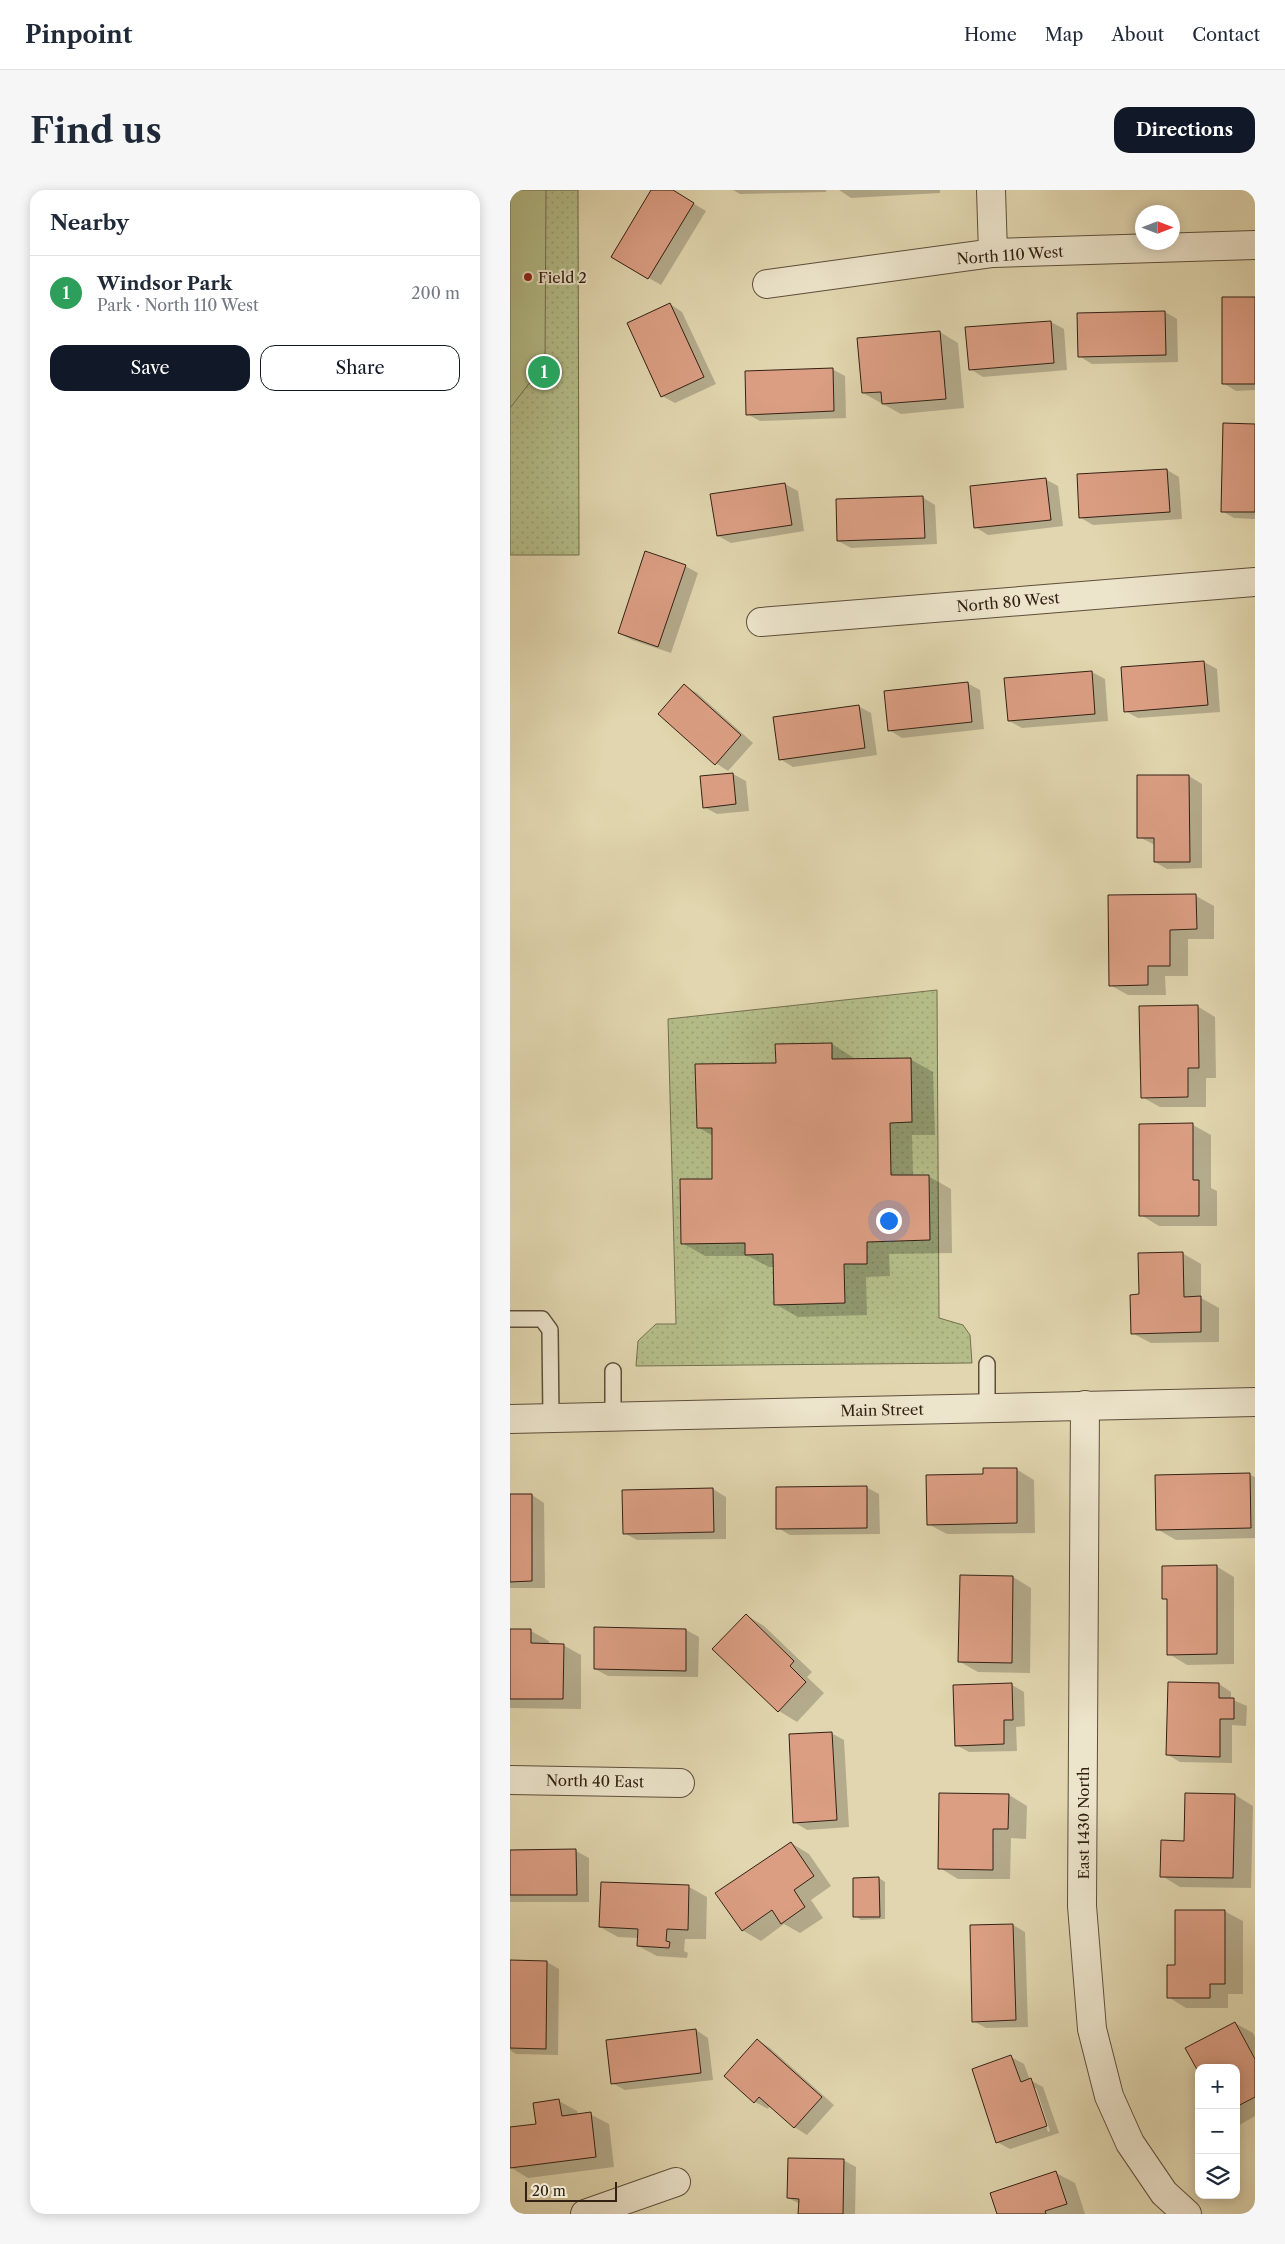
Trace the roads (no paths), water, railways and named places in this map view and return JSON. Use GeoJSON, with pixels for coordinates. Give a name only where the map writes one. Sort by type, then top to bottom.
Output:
{"type":"FeatureCollection","features":[{"type":"Feature","properties":{"kind":"street"},"geometry":{"type":"LineString","coordinates":[[992,190],[993,253]]}},
{"type":"Feature","properties":{"kind":"street","name":"North 110 West"},"geometry":{"type":"LineString","coordinates":[[767,284],[993,253],[1255,245]]}},
{"type":"Feature","properties":{"kind":"street","name":"North 80 West"},"geometry":{"type":"LineString","coordinates":[[762,622],[1255,582]]}},
{"type":"Feature","properties":{"kind":"street","name":"Main Street"},"geometry":{"type":"LineString","coordinates":[[510,1419],[1255,1402]]}},
{"type":"Feature","properties":{"kind":"street","name":"East 1430 North"},"geometry":{"type":"LineString","coordinates":[[1085,1405],[1082,1906],[1092,2029],[1109,2096],[1130,2143],[1164,2193],[1187,2214]]}},
{"type":"Feature","properties":{"kind":"street","name":"North 40 East"},"geometry":{"type":"LineString","coordinates":[[510,1780],[680,1783]]}},
{"type":"Feature","properties":{"kind":"street"},"geometry":{"type":"LineString","coordinates":[[585,2214],[676,2182]]}},
{"type":"Feature","properties":{"kind":"lane"},"geometry":{"type":"LineString","coordinates":[[510,1319],[542,1319],[550,1330],[551,1418]]}},
{"type":"Feature","properties":{"kind":"lane"},"geometry":{"type":"LineString","coordinates":[[987,1364],[988,1407]]}},
{"type":"Feature","properties":{"kind":"lane"},"geometry":{"type":"LineString","coordinates":[[613,1371],[613,1416]]}},
{"type":"Feature","properties":{"kind":"place","name":"Field 2"},"geometry":{"type":"Point","coordinates":[528,277]}},
{"type":"Feature","properties":{"kind":"place","name":"Windsor Park"},"geometry":{"type":"Point","coordinates":[544,372]}}]}
